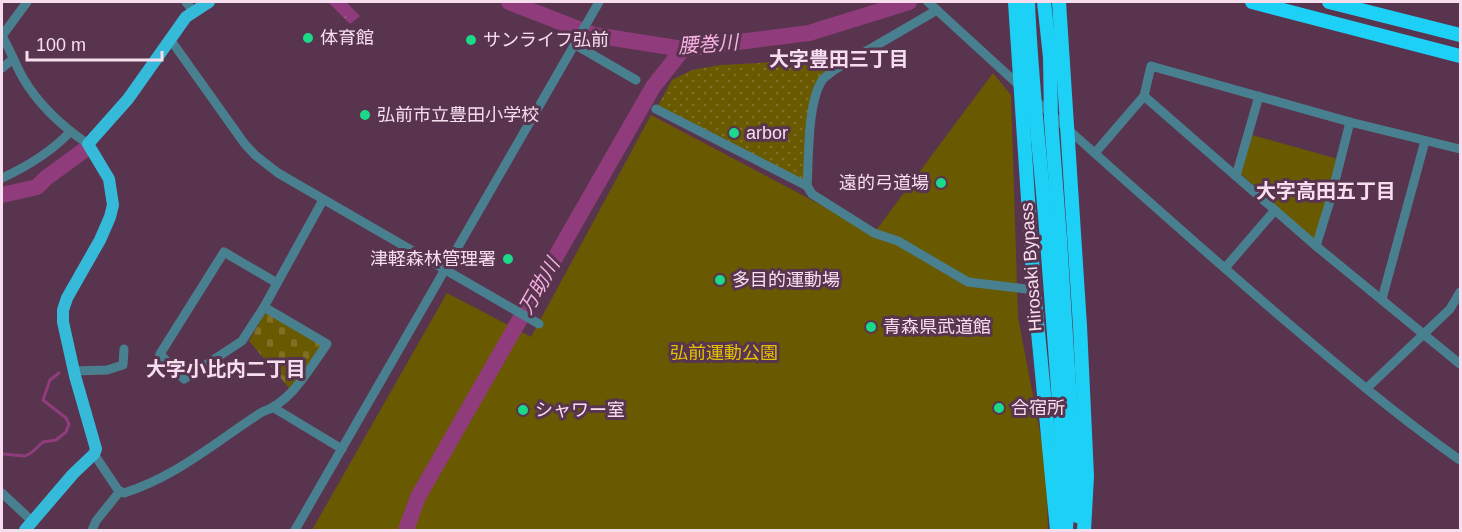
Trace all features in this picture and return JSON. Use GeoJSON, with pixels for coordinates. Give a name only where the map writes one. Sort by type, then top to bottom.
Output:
{"type":"FeatureCollection","features":[{"type":"Feature","properties":{"kind":"highway"},"geometry":{"type":"LineString","coordinates":[[1015,2],[1034,290],[1057,531]]}},
{"type":"Feature","properties":{"kind":"highway","name":"Hirosaki Bypass"},"geometry":{"type":"LineString","coordinates":[[1028,2],[1030,56],[1054,240],[1074,444],[1077,531]]}},
{"type":"Feature","properties":{"kind":"highway","name":"Hirosaki Bypass"},"geometry":{"type":"LineString","coordinates":[[1044,2],[1050,57],[1054,240],[1067,509],[1066,531]]}},
{"type":"Feature","properties":{"kind":"highway"},"geometry":{"type":"LineString","coordinates":[[1059,2],[1069,130],[1087,476],[1084,531]]}},
{"type":"Feature","properties":{"kind":"highway"},"geometry":{"type":"LineString","coordinates":[[1252,2],[1461,56]]}},
{"type":"Feature","properties":{"kind":"highway"},"geometry":{"type":"LineString","coordinates":[[1329,2],[1461,35]]}},
{"type":"Feature","properties":{"kind":"main road"},"geometry":{"type":"LineString","coordinates":[[29,526],[96,449],[67,343],[63,310],[100,240],[113,205],[109,179],[88,144],[128,99],[186,17],[190,6],[209,2]]}},
{"type":"Feature","properties":{"kind":"street"},"geometry":{"type":"LineString","coordinates":[[27,2],[2,36],[35,96],[70,132],[88,144]]}},
{"type":"Feature","properties":{"kind":"street"},"geometry":{"type":"LineString","coordinates":[[295,531],[599,2]]}},
{"type":"Feature","properties":{"kind":"street"},"geometry":{"type":"LineString","coordinates":[[807,186],[810,130],[816,98],[823,80],[834,70],[932,5],[1225,268],[1368,388],[1461,460]]}},
{"type":"Feature","properties":{"kind":"street"},"geometry":{"type":"LineString","coordinates":[[170,39],[244,143],[278,173],[534,321]]}},
{"type":"Feature","properties":{"kind":"street"},"geometry":{"type":"LineString","coordinates":[[576,42],[636,80]]}},
{"type":"Feature","properties":{"kind":"street"},"geometry":{"type":"LineString","coordinates":[[2,68],[13,59]]}},
{"type":"Feature","properties":{"kind":"street"},"geometry":{"type":"LineString","coordinates":[[1095,153],[1144,96],[1151,66],[1350,122],[1461,149]]}},
{"type":"Feature","properties":{"kind":"street"},"geometry":{"type":"LineString","coordinates":[[1144,96],[1316,246],[1461,364]]}},
{"type":"Feature","properties":{"kind":"street"},"geometry":{"type":"LineString","coordinates":[[1236,176],[1259,96]]}},
{"type":"Feature","properties":{"kind":"street"},"geometry":{"type":"LineString","coordinates":[[656,109],[807,186],[812,194],[869,230],[897,241],[968,282],[1034,290]]}},
{"type":"Feature","properties":{"kind":"street"},"geometry":{"type":"LineString","coordinates":[[1316,246],[1350,122]]}},
{"type":"Feature","properties":{"kind":"street"},"geometry":{"type":"LineString","coordinates":[[2,177],[22,169],[63,140],[70,132]]}},
{"type":"Feature","properties":{"kind":"street"},"geometry":{"type":"LineString","coordinates":[[1382,299],[1425,141]]}},
{"type":"Feature","properties":{"kind":"street"},"geometry":{"type":"LineString","coordinates":[[277,283],[224,252],[159,354],[184,379],[242,341],[264,307],[323,201]]}},
{"type":"Feature","properties":{"kind":"street"},"geometry":{"type":"LineString","coordinates":[[1225,268],[1275,210]]}},
{"type":"Feature","properties":{"kind":"street"},"geometry":{"type":"LineString","coordinates":[[1368,388],[1450,309],[1461,292]]}},
{"type":"Feature","properties":{"kind":"street"},"geometry":{"type":"LineString","coordinates":[[94,454],[114,485],[124,493],[148,485],[192,460],[262,412],[274,408],[292,392],[327,344],[264,307]]}},
{"type":"Feature","properties":{"kind":"street"},"geometry":{"type":"LineString","coordinates":[[74,371],[107,370],[123,365],[124,349]]}},
{"type":"Feature","properties":{"kind":"street"},"geometry":{"type":"LineString","coordinates":[[274,408],[342,449]]}},
{"type":"Feature","properties":{"kind":"street"},"geometry":{"type":"LineString","coordinates":[[92,531],[96,521],[120,491]]}},
{"type":"Feature","properties":{"kind":"street"},"geometry":{"type":"LineString","coordinates":[[2,493],[29,526]]}},
{"type":"Feature","properties":{"kind":"green space"},"geometry":{"type":"Polygon","coordinates":[[[840,50],[846,56],[842,65],[834,70],[816,98],[807,186],[656,109],[672,80],[692,70],[720,65],[808,58],[840,50]]]}},
{"type":"Feature","properties":{"kind":"green space","name":"弘前運動公園"},"geometry":{"type":"Polygon","coordinates":[[[993,73],[1011,95],[1018,317],[1046,464],[1048,530],[312,530],[447,293],[531,337],[651,115],[874,233],[993,73]]]}},
{"type":"Feature","properties":{"kind":"green space"},"geometry":{"type":"Polygon","coordinates":[[[1252,135],[1338,159],[1316,238],[1313,239],[1241,174],[1252,135]]]}},
{"type":"Feature","properties":{"kind":"green space"},"geometry":{"type":"Polygon","coordinates":[[[266,311],[323,345],[290,389],[249,341],[266,311]]]}},
{"type":"Feature","properties":{"kind":"water"},"geometry":{"type":"Polygon","coordinates":[[[328,2],[346,2],[360,16],[350,24],[328,2]]]}},
{"type":"Feature","properties":{"kind":"waterway","name":"腰巻川"},"geometry":{"type":"LineString","coordinates":[[509,2],[594,35],[683,49],[809,33],[909,2]]}},
{"type":"Feature","properties":{"kind":"waterway","name":"万助川"},"geometry":{"type":"LineString","coordinates":[[406,530],[418,497],[653,87],[683,49]]}},
{"type":"Feature","properties":{"kind":"waterway"},"geometry":{"type":"LineString","coordinates":[[2,195],[37,187],[83,151]]}},
{"type":"Feature","properties":{"kind":"waterway"},"geometry":{"type":"LineString","coordinates":[[2,454],[25,456],[43,442],[56,440],[66,432],[69,424],[66,418],[43,400],[50,380],[59,373]]}},
{"type":"Feature","properties":{"kind":"place","name":"体育館"},"geometry":{"type":"Point","coordinates":[308,38]}},
{"type":"Feature","properties":{"kind":"place","name":"サンライフ弘前"},"geometry":{"type":"Point","coordinates":[471,40]}},
{"type":"Feature","properties":{"kind":"place","name":"弘前市立豊田小学校"},"geometry":{"type":"Point","coordinates":[365,115]}},
{"type":"Feature","properties":{"kind":"place","name":"arbor"},"geometry":{"type":"Point","coordinates":[734,133]}},
{"type":"Feature","properties":{"kind":"place","name":"遠的弓道場"},"geometry":{"type":"Point","coordinates":[941,183]}},
{"type":"Feature","properties":{"kind":"place","name":"津軽森林管理署"},"geometry":{"type":"Point","coordinates":[508,259]}},
{"type":"Feature","properties":{"kind":"place","name":"多目的運動場"},"geometry":{"type":"Point","coordinates":[720,280]}},
{"type":"Feature","properties":{"kind":"place","name":"青森県武道館"},"geometry":{"type":"Point","coordinates":[871,327]}},
{"type":"Feature","properties":{"kind":"place","name":"合宿所"},"geometry":{"type":"Point","coordinates":[999,408]}},
{"type":"Feature","properties":{"kind":"place","name":"シャワー室"},"geometry":{"type":"Point","coordinates":[523,410]}},
{"type":"Feature","properties":{"kind":"district","name":"大字豊田三丁目"},"geometry":{"type":"Point","coordinates":[839,59]}},
{"type":"Feature","properties":{"kind":"district","name":"大字高田五丁目"},"geometry":{"type":"Point","coordinates":[1326,191]}},
{"type":"Feature","properties":{"kind":"district","name":"大字小比内二丁目"},"geometry":{"type":"Point","coordinates":[226,369]}}]}
